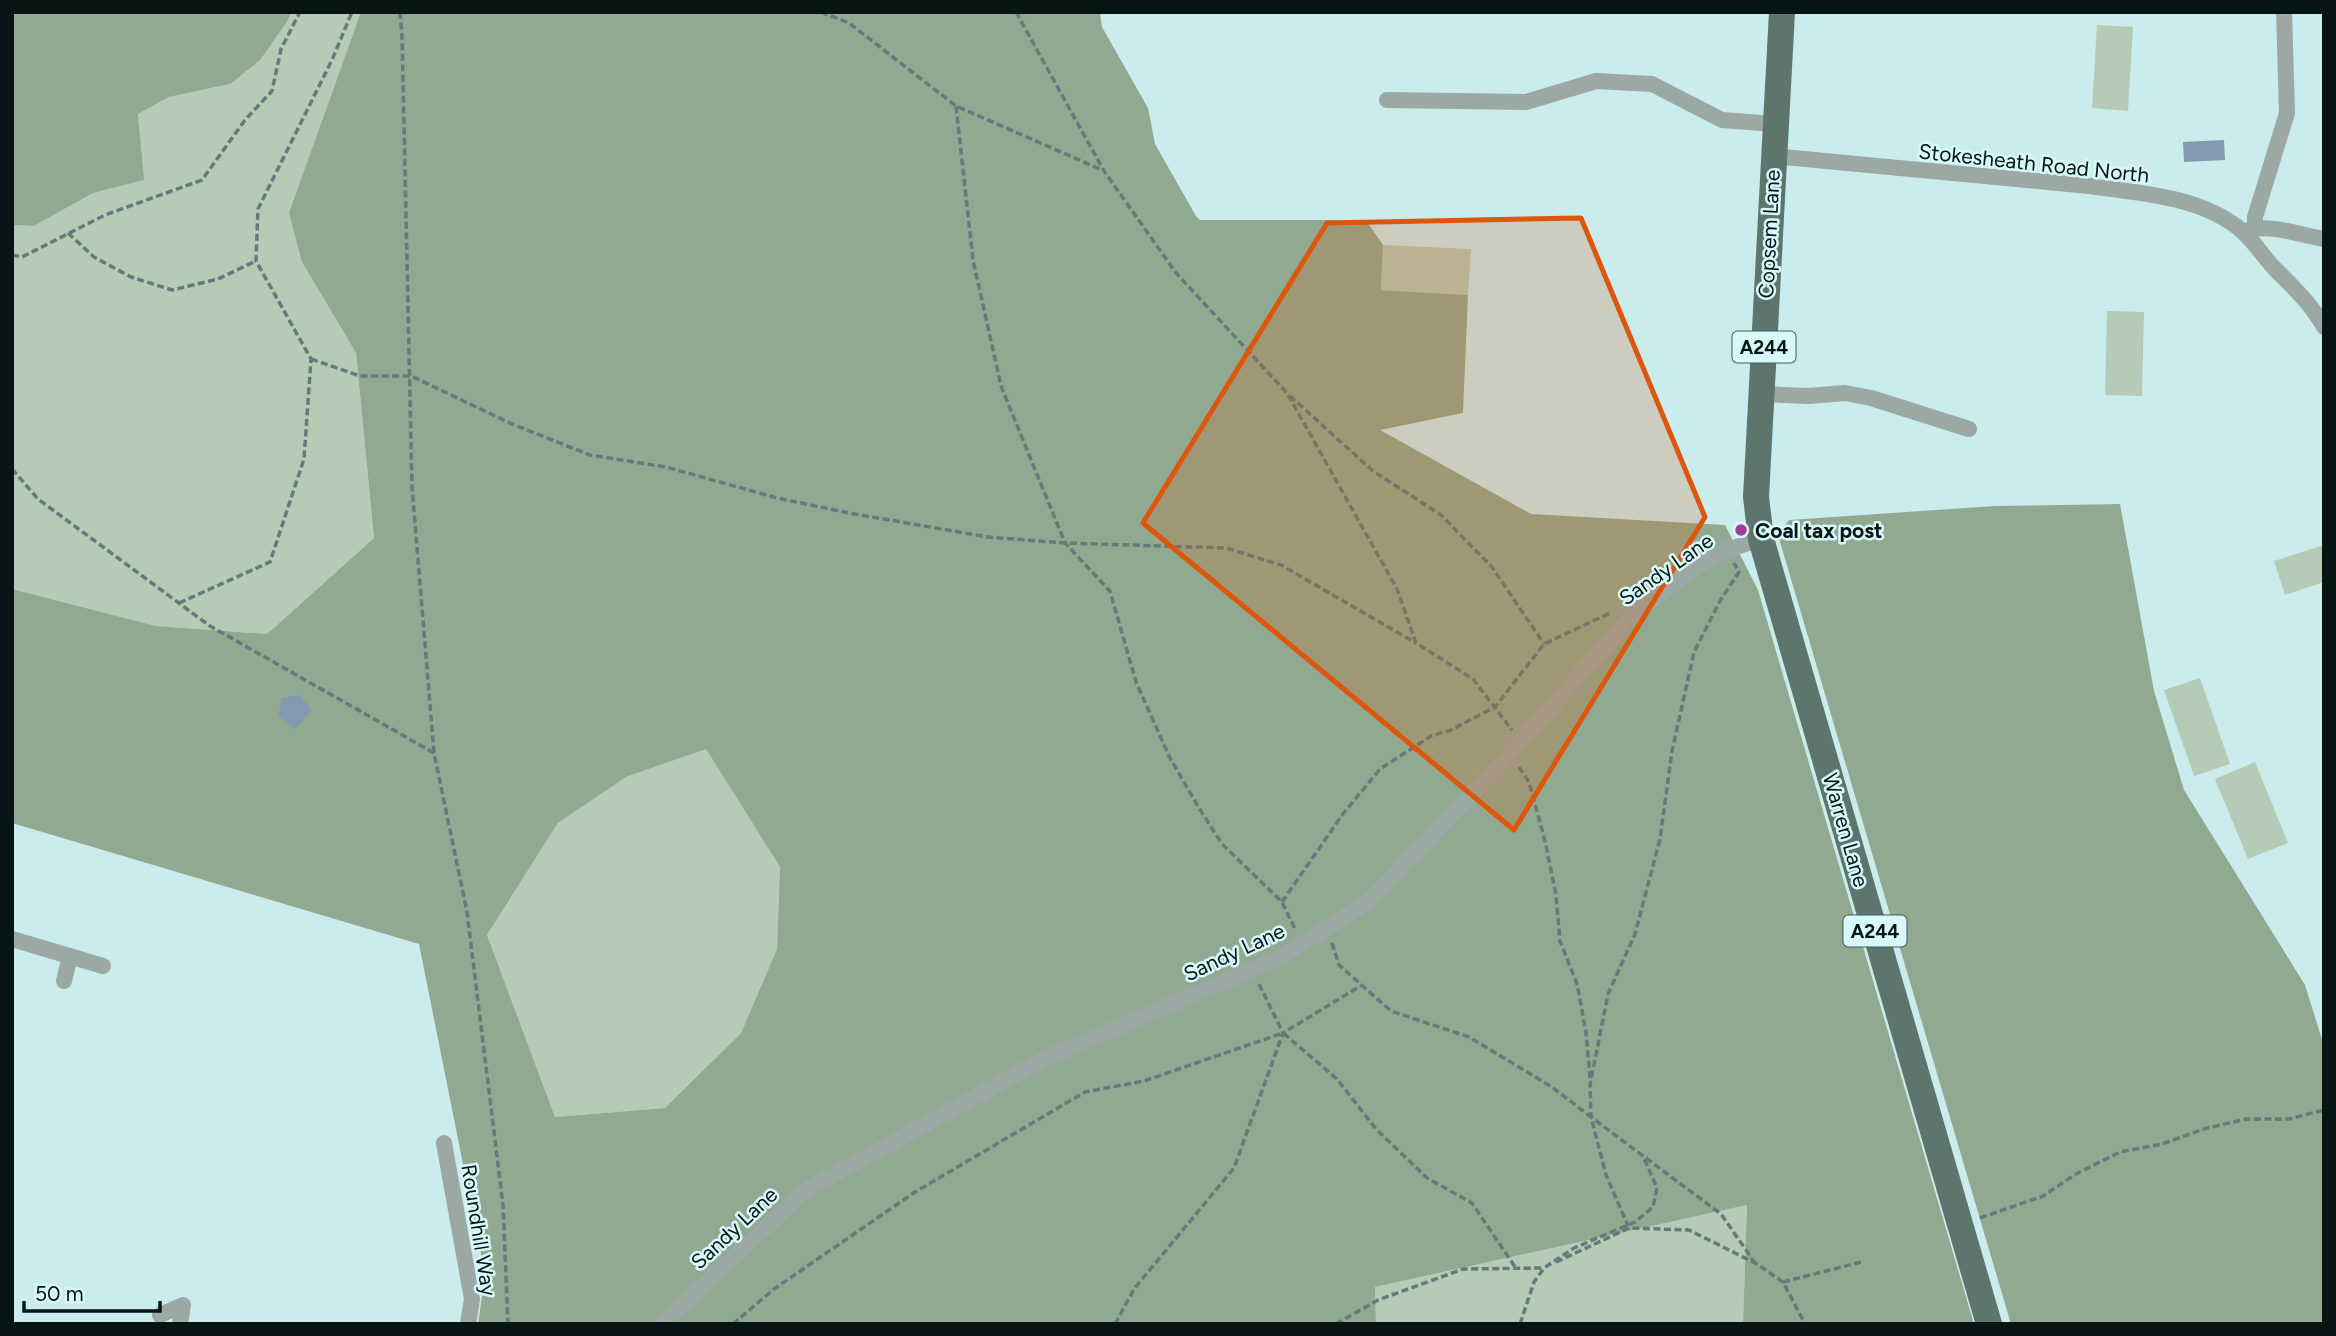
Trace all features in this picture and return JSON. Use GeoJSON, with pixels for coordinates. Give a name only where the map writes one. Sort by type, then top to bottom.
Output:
{"type":"FeatureCollection","features":[{"type":"Feature","properties":{"kind":"main road","name":"Copsem Lane"},"geometry":{"type":"LineString","coordinates":[[1761,538],[1756,497],[1782,12]]}},
{"type":"Feature","properties":{"kind":"main road","name":"Warren Lane"},"geometry":{"type":"LineString","coordinates":[[1761,538],[1989,1324]]}},
{"type":"Feature","properties":{"kind":"street"},"geometry":{"type":"LineString","coordinates":[[2284,12],[2287,113],[2249,230],[2324,327]]}},
{"type":"Feature","properties":{"kind":"street"},"geometry":{"type":"LineString","coordinates":[[1387,100],[1526,102],[1596,82],[1651,84],[1722,120],[1774,124]]}},
{"type":"Feature","properties":{"kind":"street","name":"Stokesheath Road North"},"geometry":{"type":"LineString","coordinates":[[1773,156],[2138,193],[2204,208],[2249,230],[2324,239]]}},
{"type":"Feature","properties":{"kind":"street"},"geometry":{"type":"LineString","coordinates":[[1761,394],[1808,397],[1845,393],[1871,398],[1969,429]]}},
{"type":"Feature","properties":{"kind":"street","name":"Sandy Lane"},"geometry":{"type":"LineString","coordinates":[[662,1324],[806,1190],[1044,1059],[1280,957],[1369,901],[1522,741],[1632,615],[1699,565],[1727,550],[1761,538]]}},
{"type":"Feature","properties":{"kind":"street"},"geometry":{"type":"LineString","coordinates":[[12,939],[103,966]]}},
{"type":"Feature","properties":{"kind":"street"},"geometry":{"type":"LineString","coordinates":[[64,981],[70,956]]}},
{"type":"Feature","properties":{"kind":"street","name":"Roundhill Way"},"geometry":{"type":"LineString","coordinates":[[444,1143],[472,1299],[468,1324]]}},
{"type":"Feature","properties":{"kind":"street"},"geometry":{"type":"LineString","coordinates":[[160,1315],[183,1305],[180,1324]]}},
{"type":"Feature","properties":{"kind":"path"},"geometry":{"type":"LineString","coordinates":[[12,255],[22,257],[117,210],[202,180],[245,120],[272,91],[281,49],[300,12]]}},
{"type":"Feature","properties":{"kind":"path"},"geometry":{"type":"LineString","coordinates":[[179,603],[270,562],[304,459],[311,359],[256,261],[258,209],[332,60],[352,12]]}},
{"type":"Feature","properties":{"kind":"path"},"geometry":{"type":"LineString","coordinates":[[400,12],[412,487],[434,753],[468,926],[503,1205],[508,1324]]}},
{"type":"Feature","properties":{"kind":"path"},"geometry":{"type":"LineString","coordinates":[[821,12],[849,23],[956,106],[1104,171]]}},
{"type":"Feature","properties":{"kind":"path"},"geometry":{"type":"LineString","coordinates":[[1016,12],[1104,171],[1176,273],[1287,393],[1373,471],[1441,515],[1492,567],[1544,644]]}},
{"type":"Feature","properties":{"kind":"path"},"geometry":{"type":"LineString","coordinates":[[956,106],[973,260],[1001,386],[1065,543],[1110,591],[1136,682],[1170,758],[1199,808],[1222,844],[1282,902],[1301,944]]}},
{"type":"Feature","properties":{"kind":"path"},"geometry":{"type":"LineString","coordinates":[[68,233],[94,257],[131,277],[172,290],[218,279],[256,261]]}},
{"type":"Feature","properties":{"kind":"path"},"geometry":{"type":"LineString","coordinates":[[311,359],[360,376],[411,376],[512,424],[590,455],[666,467],[777,498],[988,537],[1065,543],[1226,548],[1281,565],[1473,679],[1522,741]]}},
{"type":"Feature","properties":{"kind":"path"},"geometry":{"type":"LineString","coordinates":[[1287,393],[1397,589],[1416,643]]}},
{"type":"Feature","properties":{"kind":"path"},"geometry":{"type":"LineString","coordinates":[[12,469],[38,499],[210,626],[434,753]]}},
{"type":"Feature","properties":{"kind":"path"},"geometry":{"type":"LineString","coordinates":[[1590,1085],[1608,994],[1635,934],[1660,839],[1672,751],[1694,652],[1720,601],[1739,572],[1727,550]]}},
{"type":"Feature","properties":{"kind":"path"},"geometry":{"type":"LineString","coordinates":[[1282,902],[1336,823],[1380,769],[1431,736],[1451,730],[1495,707],[1544,644],[1619,610]]}},
{"type":"Feature","properties":{"kind":"path"},"geometry":{"type":"LineString","coordinates":[[1510,754],[1529,782],[1545,841],[1556,895],[1560,941],[1577,984],[1586,1032],[1591,1117],[1606,1175],[1628,1226]]}},
{"type":"Feature","properties":{"kind":"path"},"geometry":{"type":"LineString","coordinates":[[1327,928],[1339,965],[1391,1011],[1469,1037],[1552,1087],[1721,1214],[1757,1264]]}},
{"type":"Feature","properties":{"kind":"path"},"geometry":{"type":"LineString","coordinates":[[1252,969],[1283,1032],[1337,1079],[1376,1129],[1427,1178],[1472,1203],[1515,1267]]}},
{"type":"Feature","properties":{"kind":"path"},"geometry":{"type":"LineString","coordinates":[[733,1324],[774,1289],[915,1192],[1085,1092],[1144,1081],[1283,1032],[1362,985]]}},
{"type":"Feature","properties":{"kind":"path"},"geometry":{"type":"LineString","coordinates":[[1115,1324],[1134,1289],[1234,1168],[1283,1032]]}},
{"type":"Feature","properties":{"kind":"path"},"geometry":{"type":"LineString","coordinates":[[1961,1225],[2043,1196],[2076,1174],[2120,1152],[2162,1144],[2207,1128],[2247,1119],[2289,1119],[2324,1111]]}},
{"type":"Feature","properties":{"kind":"path"},"geometry":{"type":"LineString","coordinates":[[1522,1324],[1534,1282],[1544,1268],[1628,1226],[1653,1207],[1657,1188],[1643,1156]]}},
{"type":"Feature","properties":{"kind":"path"},"geometry":{"type":"LineString","coordinates":[[1628,1226],[1689,1230],[1757,1264],[1783,1282],[1805,1324]]}},
{"type":"Feature","properties":{"kind":"path"},"geometry":{"type":"LineString","coordinates":[[1783,1282],[1861,1262]]}},
{"type":"Feature","properties":{"kind":"path"},"geometry":{"type":"LineString","coordinates":[[1336,1324],[1378,1300],[1463,1269],[1544,1268]]}},
{"type":"Feature","properties":{"kind":"highlighted area"},"geometry":{"type":"Polygon","coordinates":[[[1581,218],[1705,517],[1514,830],[1143,523],[1327,223],[1581,218]]]}},
{"type":"Feature","properties":{"kind":"green space"},"geometry":{"type":"Polygon","coordinates":[[[12,12],[291,12],[260,60],[230,84],[169,97],[138,114],[144,180],[93,193],[34,226],[12,225],[12,12]]]}},
{"type":"Feature","properties":{"kind":"green space"},"geometry":{"type":"Polygon","coordinates":[[[291,12],[361,12],[323,119],[302,262],[356,353],[374,538],[267,634],[156,626],[12,589],[12,225],[34,226],[93,193],[143,180],[138,114],[169,97],[230,84],[288,20],[291,12]]]}},
{"type":"Feature","properties":{"kind":"green space"},"geometry":{"type":"Polygon","coordinates":[[[361,12],[1100,12],[1102,27],[1148,108],[1155,144],[1200,220],[1366,220],[1383,245],[1381,290],[1468,295],[1463,413],[1380,430],[1531,514],[1725,525],[1758,590],[1974,1324],[1743,1324],[1747,1205],[1375,1287],[1376,1324],[478,1324],[485,1274],[419,944],[12,823],[12,589],[156,626],[267,634],[374,538],[356,353],[302,262],[289,213],[361,12]],[[706,749],[626,777],[558,823],[487,935],[555,1117],[665,1108],[741,1033],[777,949],[780,867],[706,749]]]}},
{"type":"Feature","properties":{"kind":"green space"},"geometry":{"type":"Polygon","coordinates":[[[2097,25],[2133,27],[2128,111],[2092,108],[2097,25]]]}},
{"type":"Feature","properties":{"kind":"green space"},"geometry":{"type":"Polygon","coordinates":[[[1383,245],[1471,249],[1468,295],[1381,290],[1383,245]]]}},
{"type":"Feature","properties":{"kind":"green space"},"geometry":{"type":"Polygon","coordinates":[[[2107,311],[2144,312],[2142,396],[2105,395],[2107,311]]]}},
{"type":"Feature","properties":{"kind":"green space"},"geometry":{"type":"Polygon","coordinates":[[[2120,504],[2154,691],[2184,790],[2305,985],[2324,1046],[2324,1324],[2011,1324],[1778,535],[1789,520],[1995,506],[2120,504]]]}},
{"type":"Feature","properties":{"kind":"green space"},"geometry":{"type":"Polygon","coordinates":[[[2324,545],[2324,582],[2285,595],[2274,561],[2324,545]]]}},
{"type":"Feature","properties":{"kind":"green space"},"geometry":{"type":"Polygon","coordinates":[[[2200,678],[2230,764],[2194,776],[2164,690],[2200,678]]]}},
{"type":"Feature","properties":{"kind":"green space"},"geometry":{"type":"Polygon","coordinates":[[[706,749],[780,867],[777,949],[741,1033],[665,1108],[555,1117],[487,935],[558,823],[626,777],[706,749]]]}},
{"type":"Feature","properties":{"kind":"green space"},"geometry":{"type":"Polygon","coordinates":[[[2255,762],[2288,843],[2248,859],[2215,779],[2255,762]]]}},
{"type":"Feature","properties":{"kind":"green space"},"geometry":{"type":"Polygon","coordinates":[[[1747,1205],[1743,1324],[1376,1324],[1375,1287],[1747,1205]]]}},
{"type":"Feature","properties":{"kind":"water"},"geometry":{"type":"Polygon","coordinates":[[[2224,140],[2225,160],[2184,162],[2183,142],[2224,140]]]}},
{"type":"Feature","properties":{"kind":"water"},"geometry":{"type":"Polygon","coordinates":[[[299,695],[312,710],[295,729],[278,716],[282,698],[299,695]]]}},
{"type":"Feature","properties":{"kind":"place","name":"Coal tax post"},"geometry":{"type":"Point","coordinates":[1741,530]}}]}
